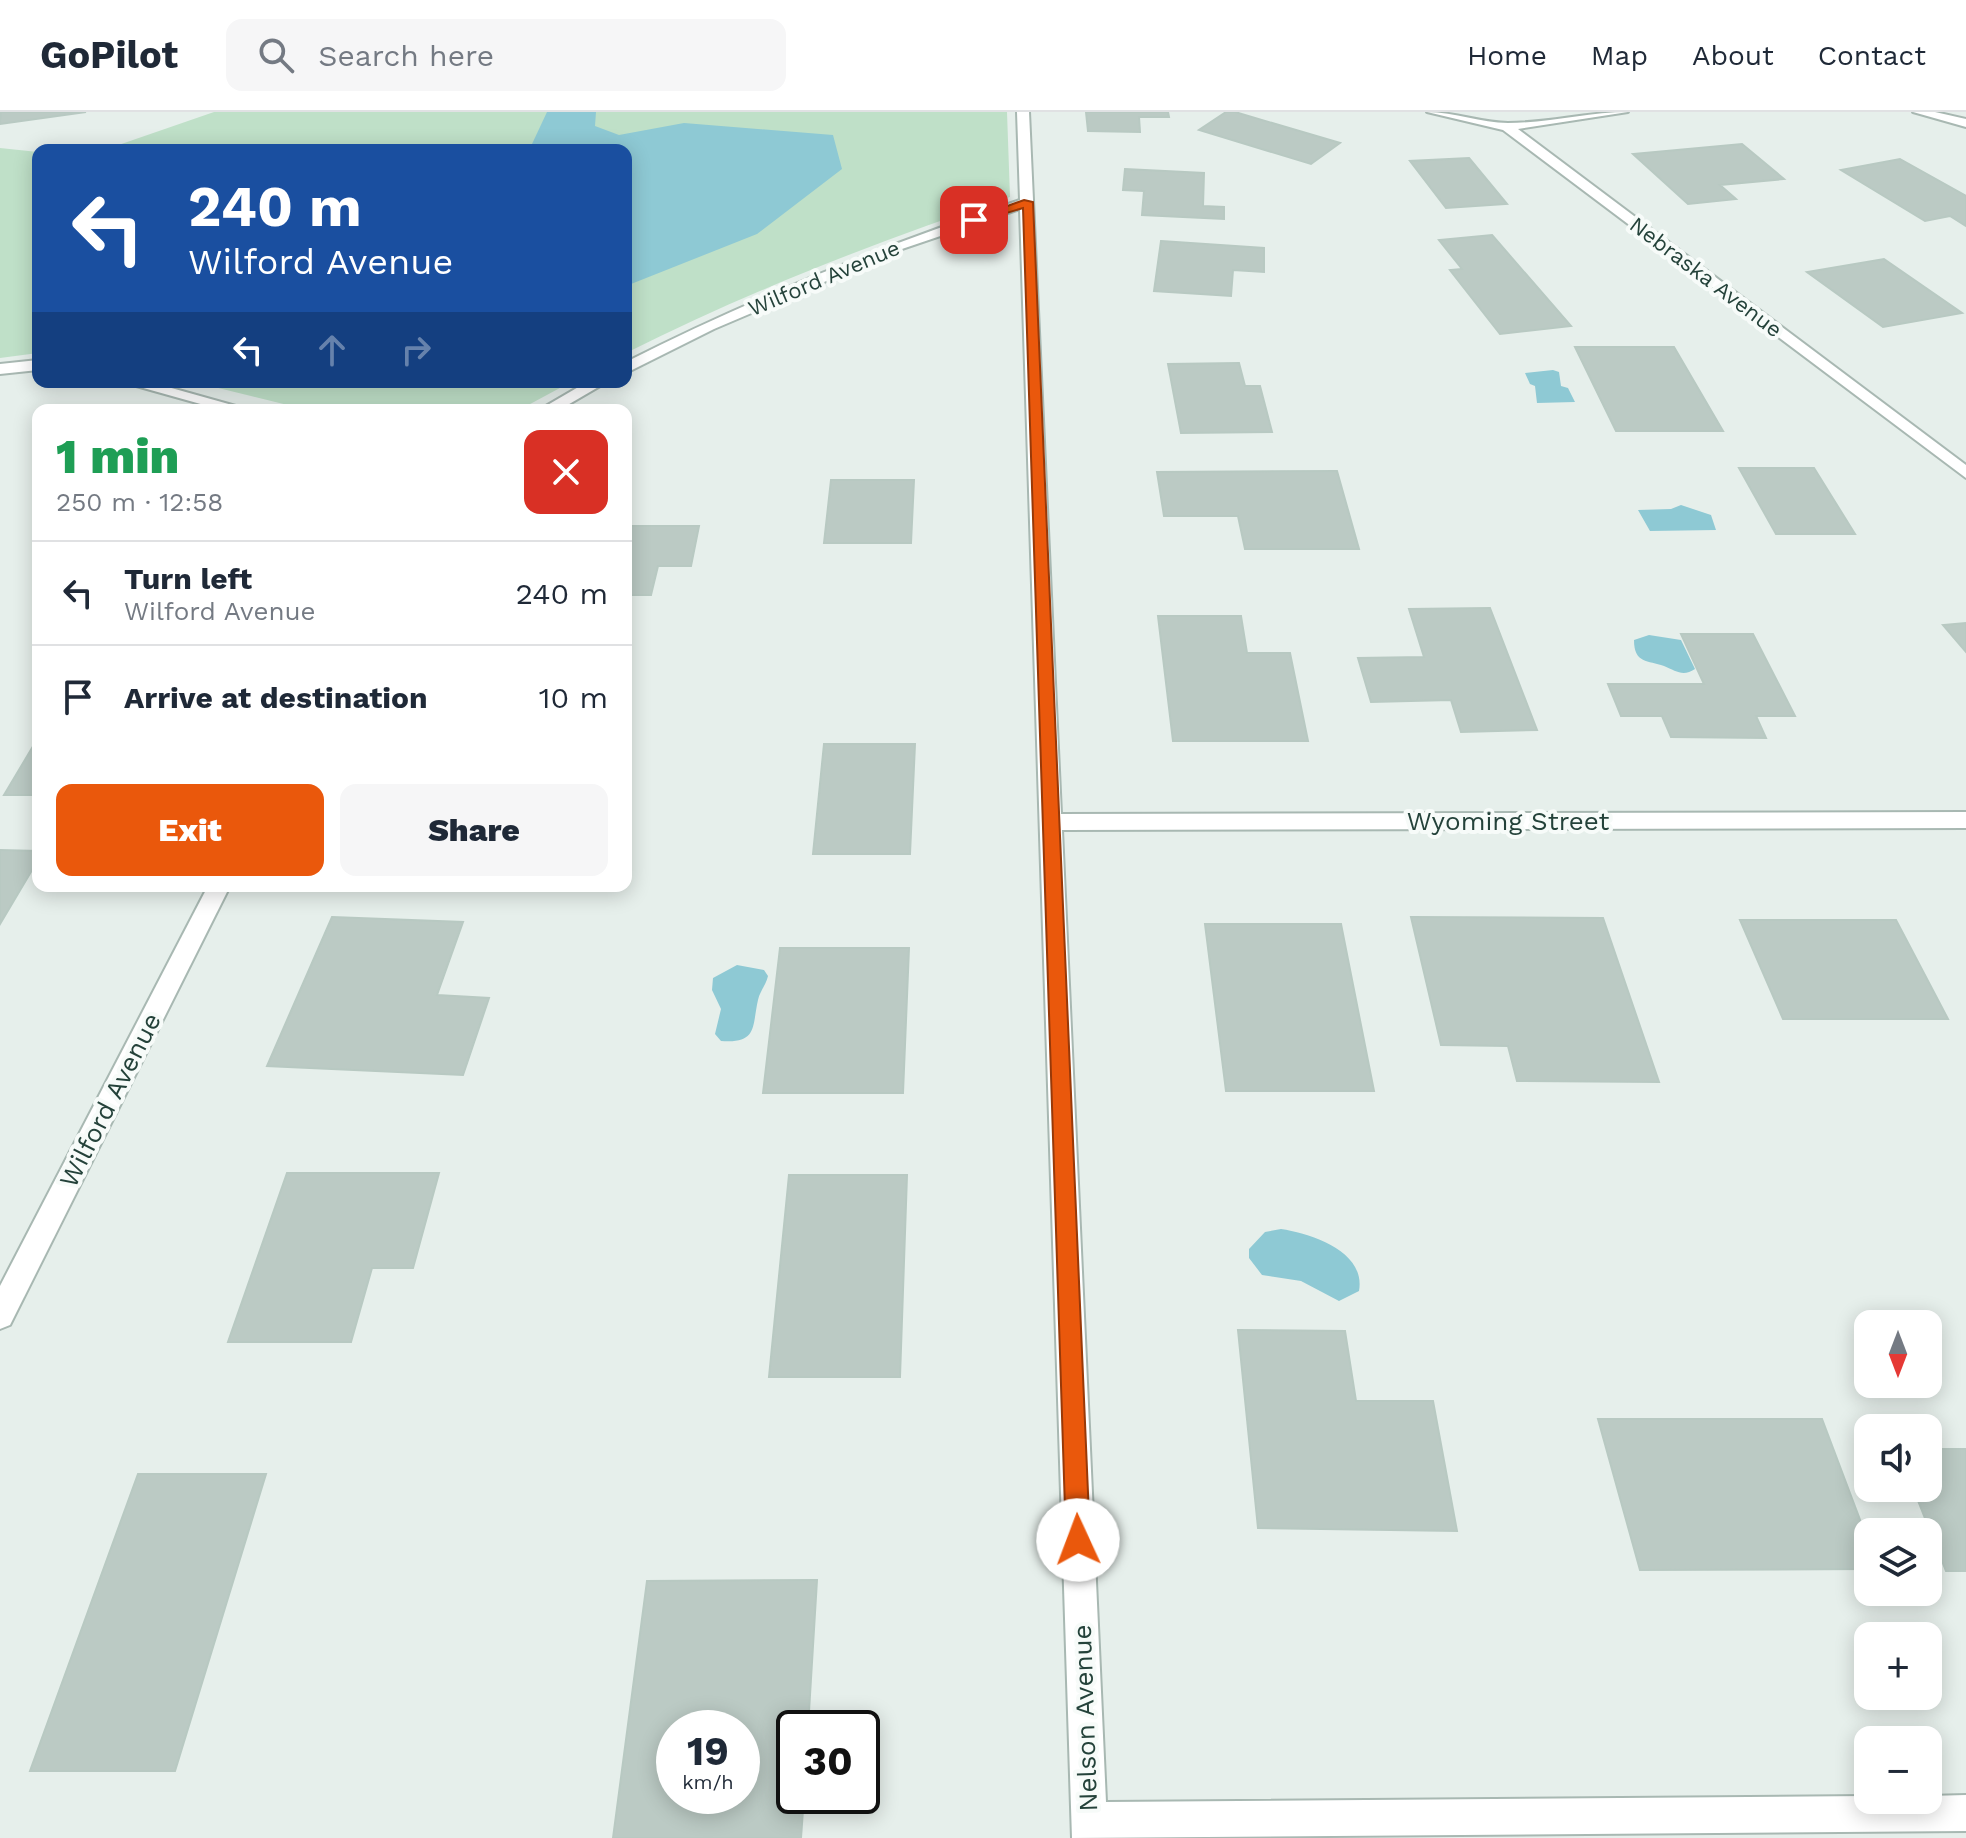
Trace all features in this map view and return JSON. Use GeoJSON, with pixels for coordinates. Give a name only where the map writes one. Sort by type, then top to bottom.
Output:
{"type":"FeatureCollection","features":[{"type":"Feature","properties":{"kind":"street","name":"Nelson Avenue"},"geometry":{"type":"LineString","coordinates":[[1023,112],[1089,1829]]}},
{"type":"Feature","properties":{"kind":"street","name":"Nebraska Avenue"},"geometry":{"type":"LineString","coordinates":[[1433,112],[1507,127],[1966,473]]}},
{"type":"Feature","properties":{"kind":"street"},"geometry":{"type":"LineString","coordinates":[[1507,127],[1622,112]]}},
{"type":"Feature","properties":{"kind":"street"},"geometry":{"type":"LineString","coordinates":[[1919,112],[1966,123]]}},
{"type":"Feature","properties":{"kind":"street","name":"Wilford Avenue"},"geometry":{"type":"LineString","coordinates":[[632,365],[709,326],[894,247],[1028,202]]}},
{"type":"Feature","properties":{"kind":"street"},"geometry":{"type":"LineString","coordinates":[[0,369],[32,366]]}},
{"type":"Feature","properties":{"kind":"street"},"geometry":{"type":"LineString","coordinates":[[154,388],[218,404]]}},
{"type":"Feature","properties":{"kind":"street"},"geometry":{"type":"LineString","coordinates":[[558,404],[588,388]]}},
{"type":"Feature","properties":{"kind":"street","name":"Wyoming Street"},"geometry":{"type":"LineString","coordinates":[[1050,822],[1966,820]]}},
{"type":"Feature","properties":{"kind":"street","name":"Wilford Avenue"},"geometry":{"type":"LineString","coordinates":[[0,1315],[216,892]]}},
{"type":"Feature","properties":{"kind":"street"},"geometry":{"type":"LineString","coordinates":[[1089,1829],[1966,1813]]}},
{"type":"Feature","properties":{"kind":"green space"},"geometry":{"type":"Polygon","coordinates":[[[214,112],[1007,112],[1010,197],[815,268],[632,350],[632,144],[121,144],[214,112]]]}},
{"type":"Feature","properties":{"kind":"green space"},"geometry":{"type":"Polygon","coordinates":[[[0,148],[32,151],[32,354],[0,358],[0,148]]]}},
{"type":"Feature","properties":{"kind":"green space"},"geometry":{"type":"Polygon","coordinates":[[[218,388],[560,388],[530,404],[284,404],[218,388]]]}},
{"type":"Feature","properties":{"kind":"water"},"geometry":{"type":"Polygon","coordinates":[[[547,112],[596,112],[595,126],[619,135],[684,123],[833,135],[842,169],[757,234],[632,284],[632,144],[532,144],[547,112]]]}},
{"type":"Feature","properties":{"kind":"water"},"geometry":{"type":"Polygon","coordinates":[[[1559,372],[1561,386],[1568,388],[1575,402],[1537,403],[1535,386],[1530,384],[1525,373],[1559,372]]]}},
{"type":"Feature","properties":{"kind":"water"},"geometry":{"type":"Polygon","coordinates":[[[1681,505],[1711,515],[1716,530],[1650,531],[1638,510],[1671,509],[1681,505]]]}},
{"type":"Feature","properties":{"kind":"water"},"geometry":{"type":"Polygon","coordinates":[[[1649,635],[1681,640],[1695,669],[1680,672],[1639,657],[1634,640],[1649,635]]]}},
{"type":"Feature","properties":{"kind":"water"},"geometry":{"type":"Polygon","coordinates":[[[737,965],[764,970],[768,976],[751,1031],[742,1040],[721,1041],[715,1034],[721,1009],[712,990],[713,978],[737,965]]]}},
{"type":"Feature","properties":{"kind":"water"},"geometry":{"type":"Polygon","coordinates":[[[1281,1229],[1308,1235],[1335,1247],[1354,1266],[1359,1277],[1359,1291],[1339,1301],[1301,1281],[1262,1275],[1249,1258],[1249,1249],[1265,1232],[1281,1229]]]}},
{"type":"Feature","properties":{"kind":"building"},"geometry":{"type":"Polygon","coordinates":[[[1,112],[86,112],[0,124],[1,112]]]}},
{"type":"Feature","properties":{"kind":"building"},"geometry":{"type":"Polygon","coordinates":[[[1086,112],[1168,112],[1169,117],[1139,117],[1140,132],[1088,131],[1086,112]]]}},
{"type":"Feature","properties":{"kind":"building"},"geometry":{"type":"Polygon","coordinates":[[[1226,112],[1340,143],[1311,164],[1199,130],[1226,112]]]}},
{"type":"Feature","properties":{"kind":"building"},"geometry":{"type":"Polygon","coordinates":[[[1742,144],[1784,179],[1720,185],[1736,199],[1688,204],[1633,154],[1742,144]]]}},
{"type":"Feature","properties":{"kind":"building"},"geometry":{"type":"Polygon","coordinates":[[[1469,158],[1507,204],[1446,208],[1410,161],[1469,158]]]}},
{"type":"Feature","properties":{"kind":"building"},"geometry":{"type":"Polygon","coordinates":[[[1900,159],[1966,196],[1966,226],[1950,216],[1925,221],[1841,170],[1900,159]]]}},
{"type":"Feature","properties":{"kind":"building"},"geometry":{"type":"Polygon","coordinates":[[[1125,169],[1204,173],[1203,206],[1224,207],[1224,219],[1142,215],[1144,191],[1123,190],[1125,169]]]}},
{"type":"Feature","properties":{"kind":"building"},"geometry":{"type":"Polygon","coordinates":[[[1492,235],[1571,326],[1500,334],[1450,270],[1462,269],[1439,240],[1492,235]]]}},
{"type":"Feature","properties":{"kind":"building"},"geometry":{"type":"Polygon","coordinates":[[[1161,241],[1264,248],[1264,272],[1233,270],[1231,296],[1154,291],[1161,241]]]}},
{"type":"Feature","properties":{"kind":"building"},"geometry":{"type":"Polygon","coordinates":[[[1884,259],[1962,313],[1883,327],[1807,272],[1884,259]]]}},
{"type":"Feature","properties":{"kind":"building"},"geometry":{"type":"Polygon","coordinates":[[[1575,347],[1674,347],[1723,431],[1616,431],[1575,347]]]}},
{"type":"Feature","properties":{"kind":"building"},"geometry":{"type":"Polygon","coordinates":[[[1239,363],[1245,386],[1260,386],[1272,432],[1181,433],[1168,364],[1239,363]]]}},
{"type":"Feature","properties":{"kind":"building"},"geometry":{"type":"Polygon","coordinates":[[[1739,468],[1814,468],[1855,534],[1776,534],[1739,468]]]}},
{"type":"Feature","properties":{"kind":"building"},"geometry":{"type":"Polygon","coordinates":[[[1337,471],[1359,549],[1245,549],[1238,516],[1164,516],[1157,472],[1337,471]]]}},
{"type":"Feature","properties":{"kind":"building"},"geometry":{"type":"Polygon","coordinates":[[[831,480],[914,480],[911,543],[824,543],[831,480]]]}},
{"type":"Feature","properties":{"kind":"building"},"geometry":{"type":"Polygon","coordinates":[[[632,526],[699,526],[691,566],[658,566],[651,595],[632,595],[632,526]]]}},
{"type":"Feature","properties":{"kind":"building"},"geometry":{"type":"Polygon","coordinates":[[[1490,608],[1537,730],[1461,732],[1451,700],[1371,702],[1358,658],[1424,657],[1409,609],[1490,608]]]}},
{"type":"Feature","properties":{"kind":"building"},"geometry":{"type":"Polygon","coordinates":[[[1158,616],[1241,616],[1247,653],[1290,653],[1308,741],[1173,741],[1158,616]]]}},
{"type":"Feature","properties":{"kind":"building"},"geometry":{"type":"Polygon","coordinates":[[[1966,623],[1966,652],[1943,625],[1966,623]]]}},
{"type":"Feature","properties":{"kind":"building"},"geometry":{"type":"Polygon","coordinates":[[[1681,634],[1753,634],[1795,716],[1756,716],[1766,738],[1671,737],[1662,716],[1621,716],[1608,684],[1704,684],[1681,634]]]}},
{"type":"Feature","properties":{"kind":"building"},"geometry":{"type":"Polygon","coordinates":[[[824,744],[915,744],[910,854],[813,854],[824,744]]]}},
{"type":"Feature","properties":{"kind":"building"},"geometry":{"type":"Polygon","coordinates":[[[32,748],[32,795],[4,795],[32,748]]]}},
{"type":"Feature","properties":{"kind":"building"},"geometry":{"type":"Polygon","coordinates":[[[0,850],[32,851],[32,870],[0,924],[0,850]]]}},
{"type":"Feature","properties":{"kind":"building"},"geometry":{"type":"Polygon","coordinates":[[[332,917],[463,922],[437,995],[489,998],[463,1075],[267,1066],[332,917]]]}},
{"type":"Feature","properties":{"kind":"building"},"geometry":{"type":"Polygon","coordinates":[[[1411,917],[1603,918],[1659,1082],[1517,1081],[1508,1046],[1441,1045],[1411,917]]]}},
{"type":"Feature","properties":{"kind":"building"},"geometry":{"type":"Polygon","coordinates":[[[1740,920],[1896,920],[1948,1019],[1783,1019],[1740,920]]]}},
{"type":"Feature","properties":{"kind":"building"},"geometry":{"type":"Polygon","coordinates":[[[1205,924],[1341,924],[1374,1091],[1226,1091],[1205,924]]]}},
{"type":"Feature","properties":{"kind":"building"},"geometry":{"type":"Polygon","coordinates":[[[780,948],[909,948],[903,1093],[763,1093],[780,948]]]}},
{"type":"Feature","properties":{"kind":"building"},"geometry":{"type":"Polygon","coordinates":[[[287,1173],[439,1173],[413,1268],[372,1268],[351,1342],[228,1342],[287,1173]]]}},
{"type":"Feature","properties":{"kind":"building"},"geometry":{"type":"Polygon","coordinates":[[[789,1175],[907,1175],[900,1377],[769,1377],[789,1175]]]}},
{"type":"Feature","properties":{"kind":"building"},"geometry":{"type":"Polygon","coordinates":[[[1238,1330],[1345,1331],[1356,1401],[1433,1401],[1457,1531],[1258,1528],[1238,1330]]]}},
{"type":"Feature","properties":{"kind":"building"},"geometry":{"type":"Polygon","coordinates":[[[1598,1419],[1822,1419],[1859,1518],[1854,1518],[1854,1569],[1640,1570],[1598,1419]]]}},
{"type":"Feature","properties":{"kind":"building"},"geometry":{"type":"Polygon","coordinates":[[[1942,1449],[1966,1449],[1966,1571],[1946,1571],[1942,1561],[1942,1518],[1925,1518],[1919,1502],[1942,1502],[1942,1449]]]}},
{"type":"Feature","properties":{"kind":"building"},"geometry":{"type":"Polygon","coordinates":[[[138,1474],[266,1474],[175,1771],[30,1771],[138,1474]]]}},
{"type":"Feature","properties":{"kind":"building"},"geometry":{"type":"Polygon","coordinates":[[[817,1580],[809,1710],[776,1710],[776,1814],[803,1814],[801,1838],[613,1838],[647,1581],[817,1580]]]}},
{"type":"Feature","properties":{"kind":"route"},"geometry":{"type":"LineString","coordinates":[[974,220],[1028,202],[1078,1540]]}}]}
